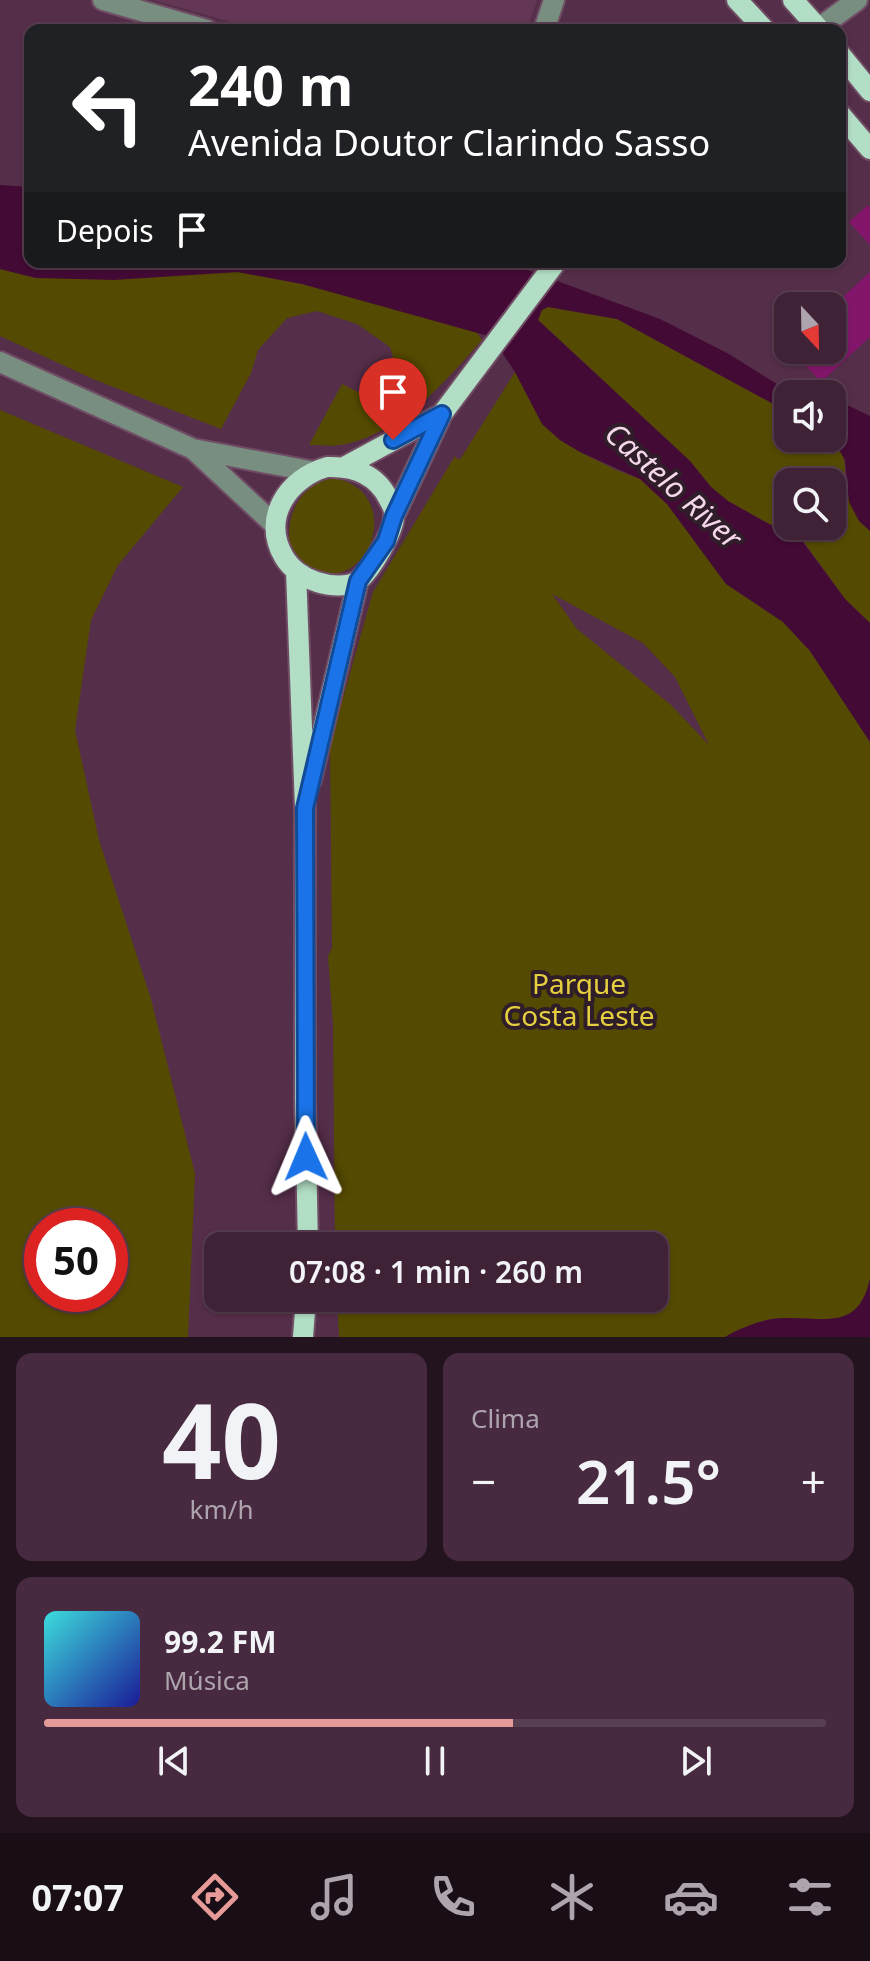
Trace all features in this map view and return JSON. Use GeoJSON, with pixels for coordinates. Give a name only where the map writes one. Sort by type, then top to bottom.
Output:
{"type":"FeatureCollection","features":[{"type":"Feature","properties":{"kind":"main road"},"geometry":{"type":"LineString","coordinates":[[737,0],[759,24]]}},
{"type":"Feature","properties":{"kind":"main road"},"geometry":{"type":"LineString","coordinates":[[793,0],[815,24]]}},
{"type":"Feature","properties":{"kind":"main road"},"geometry":{"type":"LineString","coordinates":[[846,61],[870,91]]}},
{"type":"Feature","properties":{"kind":"main road"},"geometry":{"type":"LineString","coordinates":[[846,121],[870,149]]}},
{"type":"Feature","properties":{"kind":"main road"},"geometry":{"type":"LineString","coordinates":[[305,808],[358,581],[386,541],[394,516],[442,414],[552,268]]}},
{"type":"Feature","properties":{"kind":"main road"},"geometry":{"type":"LineString","coordinates":[[344,467],[442,414]]}},
{"type":"Feature","properties":{"kind":"main road"},"geometry":{"type":"LineString","coordinates":[[358,581],[325,585],[296,571],[277,542],[275,525],[280,503],[292,485],[310,471],[344,467],[356,469],[377,483],[391,504],[394,516]]}},
{"type":"Feature","properties":{"kind":"main road"},"geometry":{"type":"LineString","coordinates":[[296,571],[305,808],[308,1232]]}},
{"type":"Feature","properties":{"kind":"main road"},"geometry":{"type":"LineString","coordinates":[[303,1337],[305,1312]]}},
{"type":"Feature","properties":{"kind":"street"},"geometry":{"type":"LineString","coordinates":[[103,0],[186,24]]}},
{"type":"Feature","properties":{"kind":"street"},"geometry":{"type":"LineString","coordinates":[[546,24],[554,0]]}},
{"type":"Feature","properties":{"kind":"street"},"geometry":{"type":"LineString","coordinates":[[826,24],[857,0]]}},
{"type":"Feature","properties":{"kind":"street"},"geometry":{"type":"LineString","coordinates":[[0,362],[193,449],[310,471]]}},
{"type":"Feature","properties":{"kind":"street"},"geometry":{"type":"LineString","coordinates":[[193,449],[275,525]]}},
{"type":"Feature","properties":{"kind":"shaded area"},"geometry":{"type":"Polygon","coordinates":[[[153,0],[537,0],[529,24],[239,24],[153,0]]]}},
{"type":"Feature","properties":{"kind":"green space"},"geometry":{"type":"Polygon","coordinates":[[[0,269],[36,278],[238,272],[302,284],[475,330],[482,340],[422,402],[386,428],[346,444],[309,445],[342,384],[376,401],[395,364],[390,347],[357,324],[317,311],[287,318],[258,350],[251,373],[221,429],[93,379],[0,336],[0,269]]]}},
{"type":"Feature","properties":{"kind":"green space"},"geometry":{"type":"Polygon","coordinates":[[[548,307],[617,319],[774,404],[774,452],[840,452],[845,468],[774,468],[774,526],[769,524],[728,501],[711,487],[690,461],[538,320],[542,310],[548,307]]]}},
{"type":"Feature","properties":{"kind":"green space","name":"Parque Costa Leste"},"geometry":{"type":"Polygon","coordinates":[[[515,372],[543,425],[580,452],[640,479],[667,504],[726,584],[783,622],[810,651],[870,742],[870,1279],[856,1309],[845,1316],[772,1319],[725,1337],[339,1337],[338,1312],[668,1312],[668,1232],[335,1232],[333,1024],[328,956],[332,948],[330,744],[373,592],[455,456],[458,460],[515,372]],[[552,594],[577,629],[671,705],[709,745],[675,677],[643,643],[552,594]]]}},
{"type":"Feature","properties":{"kind":"green space"},"geometry":{"type":"Polygon","coordinates":[[[0,410],[183,487],[118,565],[91,620],[75,730],[99,840],[151,999],[195,1174],[188,1337],[0,1337],[0,410]]]}},
{"type":"Feature","properties":{"kind":"green space"},"geometry":{"type":"Polygon","coordinates":[[[334,478],[356,487],[369,501],[374,519],[372,538],[364,555],[351,568],[333,574],[312,570],[299,561],[291,547],[289,526],[300,498],[315,485],[334,478]]]}},
{"type":"Feature","properties":{"kind":"green space"},"geometry":{"type":"Polygon","coordinates":[[[846,486],[858,516],[870,531],[870,623],[845,599],[802,540],[846,540],[846,486]]]}},
{"type":"Feature","properties":{"kind":"water","name":"Castelo River"},"geometry":{"type":"Polygon","coordinates":[[[0,185],[24,187],[24,268],[522,268],[660,319],[729,354],[774,382],[774,404],[617,319],[548,307],[542,310],[538,320],[690,461],[711,487],[728,501],[774,526],[774,540],[801,540],[845,599],[870,623],[870,742],[810,651],[783,622],[726,584],[667,504],[640,479],[580,452],[542,424],[515,372],[492,337],[302,284],[238,272],[114,280],[36,278],[0,269],[0,185]]]}},
{"type":"Feature","properties":{"kind":"water"},"geometry":{"type":"Polygon","coordinates":[[[846,405],[870,416],[870,531],[859,521],[849,502],[845,460],[840,452],[846,452],[846,405]]]}},
{"type":"Feature","properties":{"kind":"water"},"geometry":{"type":"Polygon","coordinates":[[[870,1279],[870,1337],[725,1337],[772,1319],[845,1316],[856,1309],[870,1279]]]}},
{"type":"Feature","properties":{"kind":"building"},"geometry":{"type":"Polygon","coordinates":[[[868,205],[870,208],[870,245],[849,222],[868,205]]]}},
{"type":"Feature","properties":{"kind":"building"},"geometry":{"type":"Polygon","coordinates":[[[870,272],[870,337],[846,359],[846,294],[870,272]]]}},
{"type":"Feature","properties":{"kind":"building"},"geometry":{"type":"Polygon","coordinates":[[[804,364],[841,364],[823,380],[819,380],[804,364]]]}},
{"type":"Feature","properties":{"kind":"route"},"geometry":{"type":"LineString","coordinates":[[306,1157],[305,808],[358,581],[386,541],[394,516],[442,414],[393,440]]}}]}
